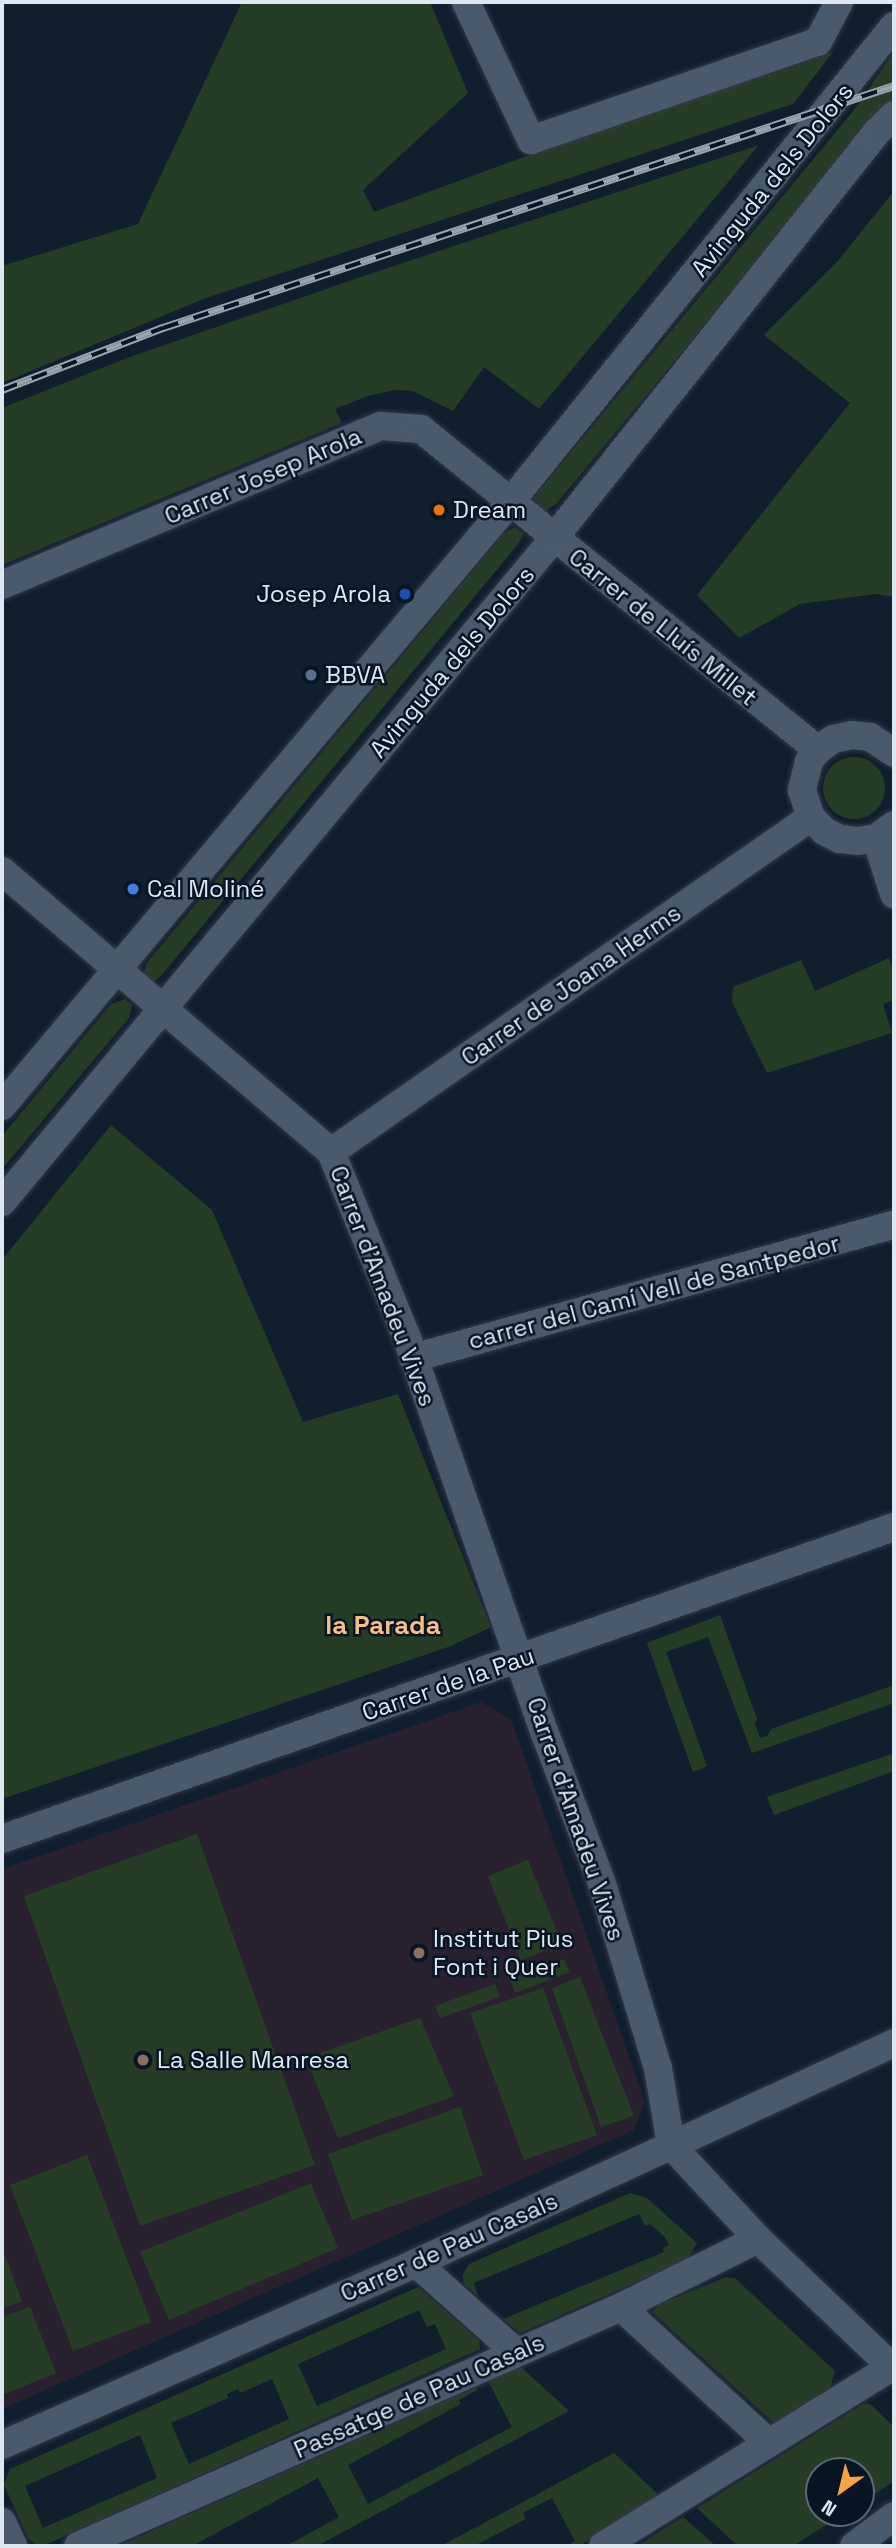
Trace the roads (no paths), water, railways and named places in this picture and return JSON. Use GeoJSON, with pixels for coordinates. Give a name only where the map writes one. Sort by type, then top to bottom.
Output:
{"type":"FeatureCollection","features":[{"type":"Feature","properties":{"kind":"street"},"geometry":{"type":"LineString","coordinates":[[466,2],[531,140],[818,42],[839,2]]}},
{"type":"Feature","properties":{"kind":"street","name":"Avinguda dels Dolors"},"geometry":{"type":"LineString","coordinates":[[2,1106],[511,501],[894,26]]}},
{"type":"Feature","properties":{"kind":"street","name":"Avinguda dels Dolors"},"geometry":{"type":"LineString","coordinates":[[2,1202],[166,1009],[554,538],[877,132],[894,115]]}},
{"type":"Feature","properties":{"kind":"street","name":"Carrer Josep Arola"},"geometry":{"type":"LineString","coordinates":[[2,585],[381,426],[421,429],[511,501]]}},
{"type":"Feature","properties":{"kind":"street","name":"Carrer de Lluís Millet"},"geometry":{"type":"LineString","coordinates":[[511,501],[818,750]]}},
{"type":"Feature","properties":{"kind":"street"},"geometry":{"type":"LineString","coordinates":[[894,753],[870,737],[852,735],[834,739],[818,750],[809,761],[803,782],[805,804],[811,817],[824,831],[840,839],[858,841],[885,831],[894,894]]}},
{"type":"Feature","properties":{"kind":"street","name":"Carrer de Joana Herms"},"geometry":{"type":"LineString","coordinates":[[331,1152],[811,817]]}},
{"type":"Feature","properties":{"kind":"street","name":"Carrer d'Amadeu Vives"},"geometry":{"type":"LineString","coordinates":[[2,871],[331,1152],[414,1359],[544,1731],[602,1884],[658,2068],[671,2145]]}},
{"type":"Feature","properties":{"kind":"street","name":"carrer del Camí Vell de Santpedor"},"geometry":{"type":"LineString","coordinates":[[414,1359],[894,1225]]}},
{"type":"Feature","properties":{"kind":"street","name":"Carrer de la Pau"},"geometry":{"type":"LineString","coordinates":[[2,1839],[521,1660],[894,1527]]}},
{"type":"Feature","properties":{"kind":"street","name":"Carrer de Pau Casals"},"geometry":{"type":"LineString","coordinates":[[2,2445],[416,2263],[894,2043]]}},
{"type":"Feature","properties":{"kind":"street"},"geometry":{"type":"LineString","coordinates":[[603,2546],[768,2442],[893,2368],[758,2239],[671,2145]]}},
{"type":"Feature","properties":{"kind":"street","name":"Passatge de Pau Casals"},"geometry":{"type":"LineString","coordinates":[[78,2546],[621,2307],[758,2239]]}},
{"type":"Feature","properties":{"kind":"street"},"geometry":{"type":"LineString","coordinates":[[416,2263],[516,2352]]}},
{"type":"Feature","properties":{"kind":"street"},"geometry":{"type":"LineString","coordinates":[[621,2307],[768,2442]]}},
{"type":"Feature","properties":{"kind":"street"},"geometry":{"type":"LineString","coordinates":[[854,2546],[894,2516]]}},
{"type":"Feature","properties":{"kind":"street"},"geometry":{"type":"LineString","coordinates":[[2,2522],[13,2546]]}},
{"type":"Feature","properties":{"kind":"railway"},"geometry":{"type":"LineString","coordinates":[[2,390],[163,328],[894,86]]}},
{"type":"Feature","properties":{"kind":"place","name":"Dream"},"geometry":{"type":"Point","coordinates":[439,510]}},
{"type":"Feature","properties":{"kind":"place","name":"Josep Arola"},"geometry":{"type":"Point","coordinates":[405,594]}},
{"type":"Feature","properties":{"kind":"place","name":"BBVA"},"geometry":{"type":"Point","coordinates":[311,675]}},
{"type":"Feature","properties":{"kind":"place","name":"Cal Moliné"},"geometry":{"type":"Point","coordinates":[133,889]}},
{"type":"Feature","properties":{"kind":"place","name":"Institut Pius Font i Quer"},"geometry":{"type":"Point","coordinates":[419,1953]}},
{"type":"Feature","properties":{"kind":"place","name":"La Salle Manresa"},"geometry":{"type":"Point","coordinates":[143,2060]}},
{"type":"Feature","properties":{"kind":"district","name":"la Parada"},"geometry":{"type":"Point","coordinates":[383,1626]}}]}
